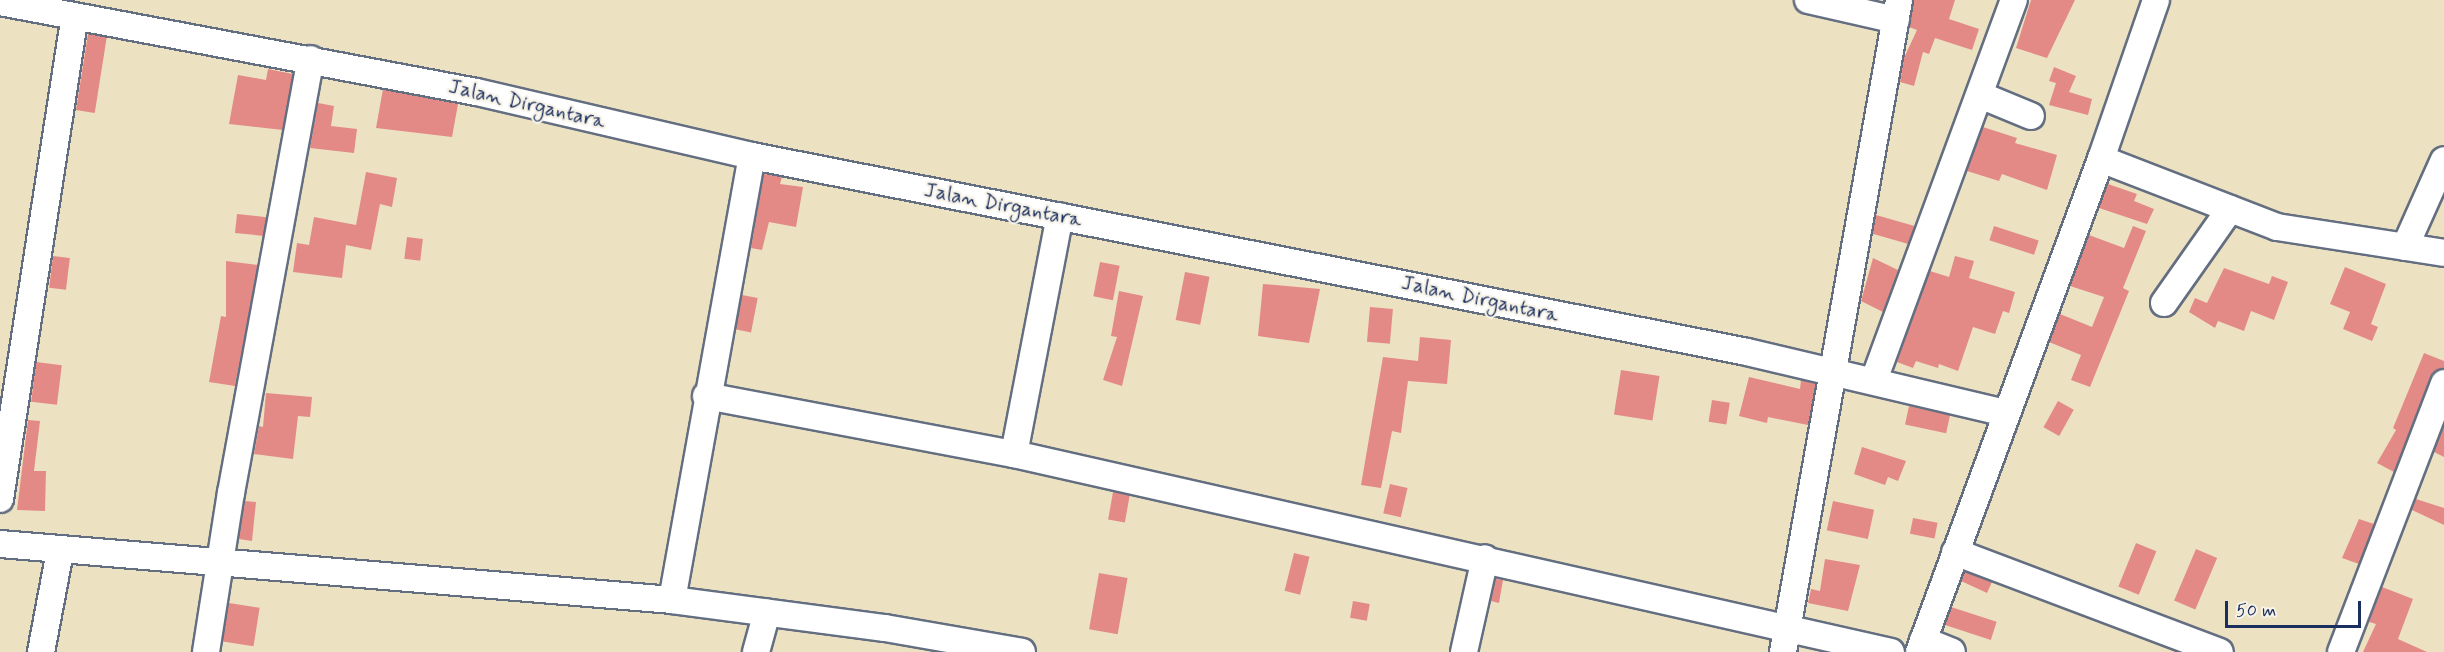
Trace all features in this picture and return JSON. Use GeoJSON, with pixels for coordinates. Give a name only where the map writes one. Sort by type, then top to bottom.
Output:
{"type":"FeatureCollection","features":[{"type":"Feature","properties":{"kind":"street"},"geometry":{"type":"LineString","coordinates":[[1783,652],[1790,627],[1898,10],[1808,0]]}},
{"type":"Feature","properties":{"kind":"street"},"geometry":{"type":"LineString","coordinates":[[1874,380],[2014,0]]}},
{"type":"Feature","properties":{"kind":"street"},"geometry":{"type":"LineString","coordinates":[[1953,652],[1921,646],[2005,413],[2102,159],[2156,0]]}},
{"type":"Feature","properties":{"kind":"street","name":"Jalan Dirgantara"},"geometry":{"type":"LineString","coordinates":[[0,2],[477,92],[752,156],[1834,370],[2005,413]]}},
{"type":"Feature","properties":{"kind":"street"},"geometry":{"type":"LineString","coordinates":[[0,499],[75,17]]}},
{"type":"Feature","properties":{"kind":"street"},"geometry":{"type":"LineString","coordinates":[[206,652],[222,565],[231,493],[311,59]]}},
{"type":"Feature","properties":{"kind":"street"},"geometry":{"type":"LineString","coordinates":[[1980,95],[2031,116]]}},
{"type":"Feature","properties":{"kind":"street"},"geometry":{"type":"LineString","coordinates":[[672,600],[706,396],[752,156]]}},
{"type":"Feature","properties":{"kind":"street"},"geometry":{"type":"LineString","coordinates":[[2102,159],[2277,227],[2444,253]]}},
{"type":"Feature","properties":{"kind":"street"},"geometry":{"type":"LineString","coordinates":[[2405,247],[2444,160]]}},
{"type":"Feature","properties":{"kind":"street"},"geometry":{"type":"LineString","coordinates":[[2164,303],[2230,209]]}},
{"type":"Feature","properties":{"kind":"street"},"geometry":{"type":"LineString","coordinates":[[1014,454],[1060,216]]}},
{"type":"Feature","properties":{"kind":"street"},"geometry":{"type":"LineString","coordinates":[[2341,652],[2444,383]]}},
{"type":"Feature","properties":{"kind":"street"},"geometry":{"type":"LineString","coordinates":[[706,396],[1014,454],[1485,558],[1891,652]]}},
{"type":"Feature","properties":{"kind":"street"},"geometry":{"type":"LineString","coordinates":[[0,544],[222,565],[672,600],[767,612],[1022,652]]}},
{"type":"Feature","properties":{"kind":"street"},"geometry":{"type":"LineString","coordinates":[[41,652],[60,551]]}},
{"type":"Feature","properties":{"kind":"street"},"geometry":{"type":"LineString","coordinates":[[1955,552],[2220,652]]}},
{"type":"Feature","properties":{"kind":"street"},"geometry":{"type":"LineString","coordinates":[[1464,652],[1485,558]]}},
{"type":"Feature","properties":{"kind":"street"},"geometry":{"type":"LineString","coordinates":[[756,652],[767,612]]}},
{"type":"Feature","properties":{"kind":"building"},"geometry":{"type":"Polygon","coordinates":[[[1914,0],[1955,0],[1949,19],[1979,29],[1972,50],[1935,38],[1929,54],[1923,52],[1914,86],[1900,82],[1904,58],[1917,30],[1909,27],[1914,0]]]}},
{"type":"Feature","properties":{"kind":"building"},"geometry":{"type":"Polygon","coordinates":[[[2031,0],[2075,0],[2047,58],[2016,48],[2031,0]]]}},
{"type":"Feature","properties":{"kind":"building"},"geometry":{"type":"Polygon","coordinates":[[[88,34],[107,37],[95,113],[76,110],[88,34]]]}},
{"type":"Feature","properties":{"kind":"building"},"geometry":{"type":"Polygon","coordinates":[[[2054,67],[2076,76],[2069,92],[2092,99],[2088,115],[2049,105],[2056,83],[2049,81],[2054,67]]]}},
{"type":"Feature","properties":{"kind":"building"},"geometry":{"type":"Polygon","coordinates":[[[268,69],[293,74],[283,130],[229,124],[238,75],[266,80],[268,69]]]}},
{"type":"Feature","properties":{"kind":"building"},"geometry":{"type":"Polygon","coordinates":[[[383,89],[458,104],[452,137],[376,128],[383,89]]]}},
{"type":"Feature","properties":{"kind":"building"},"geometry":{"type":"Polygon","coordinates":[[[318,103],[334,106],[331,126],[357,129],[354,153],[310,148],[318,103]]]}},
{"type":"Feature","properties":{"kind":"building"},"geometry":{"type":"Polygon","coordinates":[[[1983,127],[2017,138],[2015,143],[2057,155],[2047,190],[2002,174],[1999,181],[1967,171],[1983,127]]]}},
{"type":"Feature","properties":{"kind":"building"},"geometry":{"type":"Polygon","coordinates":[[[366,172],[397,178],[392,207],[380,204],[371,250],[346,245],[342,278],[293,272],[297,243],[309,245],[314,217],[356,225],[366,172]]]}},
{"type":"Feature","properties":{"kind":"building"},"geometry":{"type":"Polygon","coordinates":[[[764,174],[782,177],[780,184],[803,187],[796,227],[769,222],[762,250],[751,248],[764,174]]]}},
{"type":"Feature","properties":{"kind":"building"},"geometry":{"type":"Polygon","coordinates":[[[2108,184],[2137,194],[2134,201],[2154,209],[2147,224],[2099,208],[2108,184]]]}},
{"type":"Feature","properties":{"kind":"building"},"geometry":{"type":"Polygon","coordinates":[[[237,214],[267,217],[265,236],[235,233],[237,214]]]}},
{"type":"Feature","properties":{"kind":"building"},"geometry":{"type":"Polygon","coordinates":[[[1876,215],[1915,226],[1910,245],[1871,233],[1876,215]]]}},
{"type":"Feature","properties":{"kind":"building"},"geometry":{"type":"Polygon","coordinates":[[[1994,226],[2039,241],[2034,255],[1989,240],[1994,226]]]}},
{"type":"Feature","properties":{"kind":"building"},"geometry":{"type":"Polygon","coordinates":[[[2133,226],[2146,231],[2123,288],[2129,291],[2090,387],[2071,380],[2081,355],[2049,342],[2060,314],[2092,327],[2104,297],[2070,286],[2089,235],[2124,248],[2133,226]]]}},
{"type":"Feature","properties":{"kind":"building"},"geometry":{"type":"Polygon","coordinates":[[[407,237],[423,239],[420,261],[404,259],[407,237]]]}},
{"type":"Feature","properties":{"kind":"building"},"geometry":{"type":"Polygon","coordinates":[[[53,256],[70,258],[66,290],[49,288],[53,256]]]}},
{"type":"Feature","properties":{"kind":"building"},"geometry":{"type":"Polygon","coordinates":[[[1955,256],[1974,261],[1969,278],[2015,292],[2009,313],[2003,311],[1995,334],[1973,327],[1958,371],[1939,364],[1938,368],[1916,361],[1913,368],[1897,362],[1930,271],[1949,277],[1955,256]]]}},
{"type":"Feature","properties":{"kind":"building"},"geometry":{"type":"Polygon","coordinates":[[[1873,258],[1898,270],[1883,312],[1861,301],[1873,258]]]}},
{"type":"Feature","properties":{"kind":"building"},"geometry":{"type":"Polygon","coordinates":[[[226,261],[258,265],[235,386],[209,382],[221,316],[226,317],[226,261]]]}},
{"type":"Feature","properties":{"kind":"building"},"geometry":{"type":"Polygon","coordinates":[[[1100,262],[1120,266],[1113,300],[1093,296],[1100,262]]]}},
{"type":"Feature","properties":{"kind":"building"},"geometry":{"type":"Polygon","coordinates":[[[2345,267],[2386,284],[2371,324],[2378,327],[2372,341],[2343,329],[2350,312],[2330,304],[2345,267]]]}},
{"type":"Feature","properties":{"kind":"building"},"geometry":{"type":"Polygon","coordinates":[[[2224,268],[2269,284],[2272,276],[2288,282],[2274,320],[2251,311],[2244,331],[2218,321],[2215,328],[2189,312],[2195,298],[2207,303],[2224,268]]]}},
{"type":"Feature","properties":{"kind":"building"},"geometry":{"type":"Polygon","coordinates":[[[1185,272],[1210,277],[1200,325],[1176,320],[1185,272]]]}},
{"type":"Feature","properties":{"kind":"building"},"geometry":{"type":"Polygon","coordinates":[[[1263,284],[1320,289],[1309,343],[1258,336],[1263,284]]]}},
{"type":"Feature","properties":{"kind":"building"},"geometry":{"type":"Polygon","coordinates":[[[1119,291],[1143,296],[1122,386],[1103,380],[1117,337],[1111,336],[1119,291]]]}},
{"type":"Feature","properties":{"kind":"building"},"geometry":{"type":"Polygon","coordinates":[[[742,295],[758,298],[751,332],[735,329],[742,295]]]}},
{"type":"Feature","properties":{"kind":"building"},"geometry":{"type":"Polygon","coordinates":[[[1370,307],[1393,309],[1390,344],[1367,342],[1370,307]]]}},
{"type":"Feature","properties":{"kind":"building"},"geometry":{"type":"Polygon","coordinates":[[[1420,337],[1451,340],[1447,384],[1408,381],[1401,433],[1392,431],[1381,488],[1361,485],[1383,357],[1418,361],[1420,337]]]}},
{"type":"Feature","properties":{"kind":"building"},"geometry":{"type":"Polygon","coordinates":[[[2424,353],[2444,361],[2444,368],[2430,378],[2394,472],[2377,463],[2396,430],[2393,428],[2424,353]]]}},
{"type":"Feature","properties":{"kind":"building"},"geometry":{"type":"Polygon","coordinates":[[[36,362],[62,365],[57,405],[31,402],[36,362]]]}},
{"type":"Feature","properties":{"kind":"building"},"geometry":{"type":"Polygon","coordinates":[[[1621,370],[1660,376],[1652,421],[1614,414],[1621,370]]]}},
{"type":"Feature","properties":{"kind":"building"},"geometry":{"type":"Polygon","coordinates":[[[1749,377],[1800,389],[1801,380],[1816,384],[1808,425],[1768,417],[1767,423],[1739,416],[1749,377]]]}},
{"type":"Feature","properties":{"kind":"building"},"geometry":{"type":"Polygon","coordinates":[[[266,393],[312,397],[310,417],[298,416],[293,459],[254,454],[259,426],[263,427],[266,393]]]}},
{"type":"Feature","properties":{"kind":"building"},"geometry":{"type":"Polygon","coordinates":[[[1712,400],[1730,403],[1726,425],[1709,422],[1712,400]]]}},
{"type":"Feature","properties":{"kind":"building"},"geometry":{"type":"Polygon","coordinates":[[[2058,401],[2074,410],[2059,436],[2043,427],[2058,401]]]}},
{"type":"Feature","properties":{"kind":"building"},"geometry":{"type":"Polygon","coordinates":[[[1909,406],[1950,415],[1946,433],[1905,425],[1909,406]]]}},
{"type":"Feature","properties":{"kind":"building"},"geometry":{"type":"Polygon","coordinates":[[[28,420],[40,421],[34,471],[46,471],[45,511],[17,510],[28,420]]]}},
{"type":"Feature","properties":{"kind":"building"},"geometry":{"type":"Polygon","coordinates":[[[2444,425],[2444,457],[2434,452],[2444,425]]]}},
{"type":"Feature","properties":{"kind":"building"},"geometry":{"type":"Polygon","coordinates":[[[1862,447],[1906,461],[1898,481],[1888,477],[1885,485],[1854,474],[1862,447]]]}},
{"type":"Feature","properties":{"kind":"building"},"geometry":{"type":"Polygon","coordinates":[[[1390,484],[1408,488],[1401,517],[1383,513],[1390,484]]]}},
{"type":"Feature","properties":{"kind":"building"},"geometry":{"type":"Polygon","coordinates":[[[1113,492],[1130,495],[1125,523],[1108,520],[1113,492]]]}},
{"type":"Feature","properties":{"kind":"building"},"geometry":{"type":"Polygon","coordinates":[[[2416,499],[2444,508],[2444,525],[2412,510],[2416,499]]]}},
{"type":"Feature","properties":{"kind":"building"},"geometry":{"type":"Polygon","coordinates":[[[245,501],[256,502],[252,541],[239,539],[245,501]]]}},
{"type":"Feature","properties":{"kind":"building"},"geometry":{"type":"Polygon","coordinates":[[[1833,501],[1874,510],[1868,539],[1827,530],[1833,501]]]}},
{"type":"Feature","properties":{"kind":"building"},"geometry":{"type":"Polygon","coordinates":[[[1913,518],[1938,523],[1934,538],[1910,534],[1913,518]]]}},
{"type":"Feature","properties":{"kind":"building"},"geometry":{"type":"Polygon","coordinates":[[[2359,519],[2374,524],[2359,564],[2342,558],[2359,519]]]}},
{"type":"Feature","properties":{"kind":"building"},"geometry":{"type":"Polygon","coordinates":[[[2136,543],[2156,551],[2139,595],[2118,587],[2136,543]]]}},
{"type":"Feature","properties":{"kind":"building"},"geometry":{"type":"Polygon","coordinates":[[[2196,549],[2217,558],[2195,610],[2174,601],[2196,549]]]}},
{"type":"Feature","properties":{"kind":"building"},"geometry":{"type":"Polygon","coordinates":[[[1294,553],[1310,557],[1300,595],[1285,591],[1294,553]]]}},
{"type":"Feature","properties":{"kind":"building"},"geometry":{"type":"Polygon","coordinates":[[[1825,559],[1860,565],[1848,611],[1808,603],[1811,589],[1820,591],[1825,559]]]}},
{"type":"Feature","properties":{"kind":"building"},"geometry":{"type":"Polygon","coordinates":[[[1965,572],[1992,582],[1987,593],[1961,581],[1965,572]]]}},
{"type":"Feature","properties":{"kind":"building"},"geometry":{"type":"Polygon","coordinates":[[[1099,573],[1128,578],[1118,634],[1089,629],[1099,573]]]}},
{"type":"Feature","properties":{"kind":"building"},"geometry":{"type":"Polygon","coordinates":[[[1496,579],[1503,580],[1499,603],[1491,601],[1496,579]]]}},
{"type":"Feature","properties":{"kind":"building"},"geometry":{"type":"Polygon","coordinates":[[[2382,587],[2413,599],[2398,639],[2427,652],[2363,652],[2376,624],[2369,622],[2382,587]]]}},
{"type":"Feature","properties":{"kind":"building"},"geometry":{"type":"Polygon","coordinates":[[[1353,601],[1370,604],[1367,621],[1350,618],[1353,601]]]}},
{"type":"Feature","properties":{"kind":"building"},"geometry":{"type":"Polygon","coordinates":[[[229,603],[260,608],[254,646],[223,642],[229,603]]]}},
{"type":"Feature","properties":{"kind":"building"},"geometry":{"type":"Polygon","coordinates":[[[1951,607],[1997,622],[1991,640],[1945,625],[1951,607]]]}}]}
